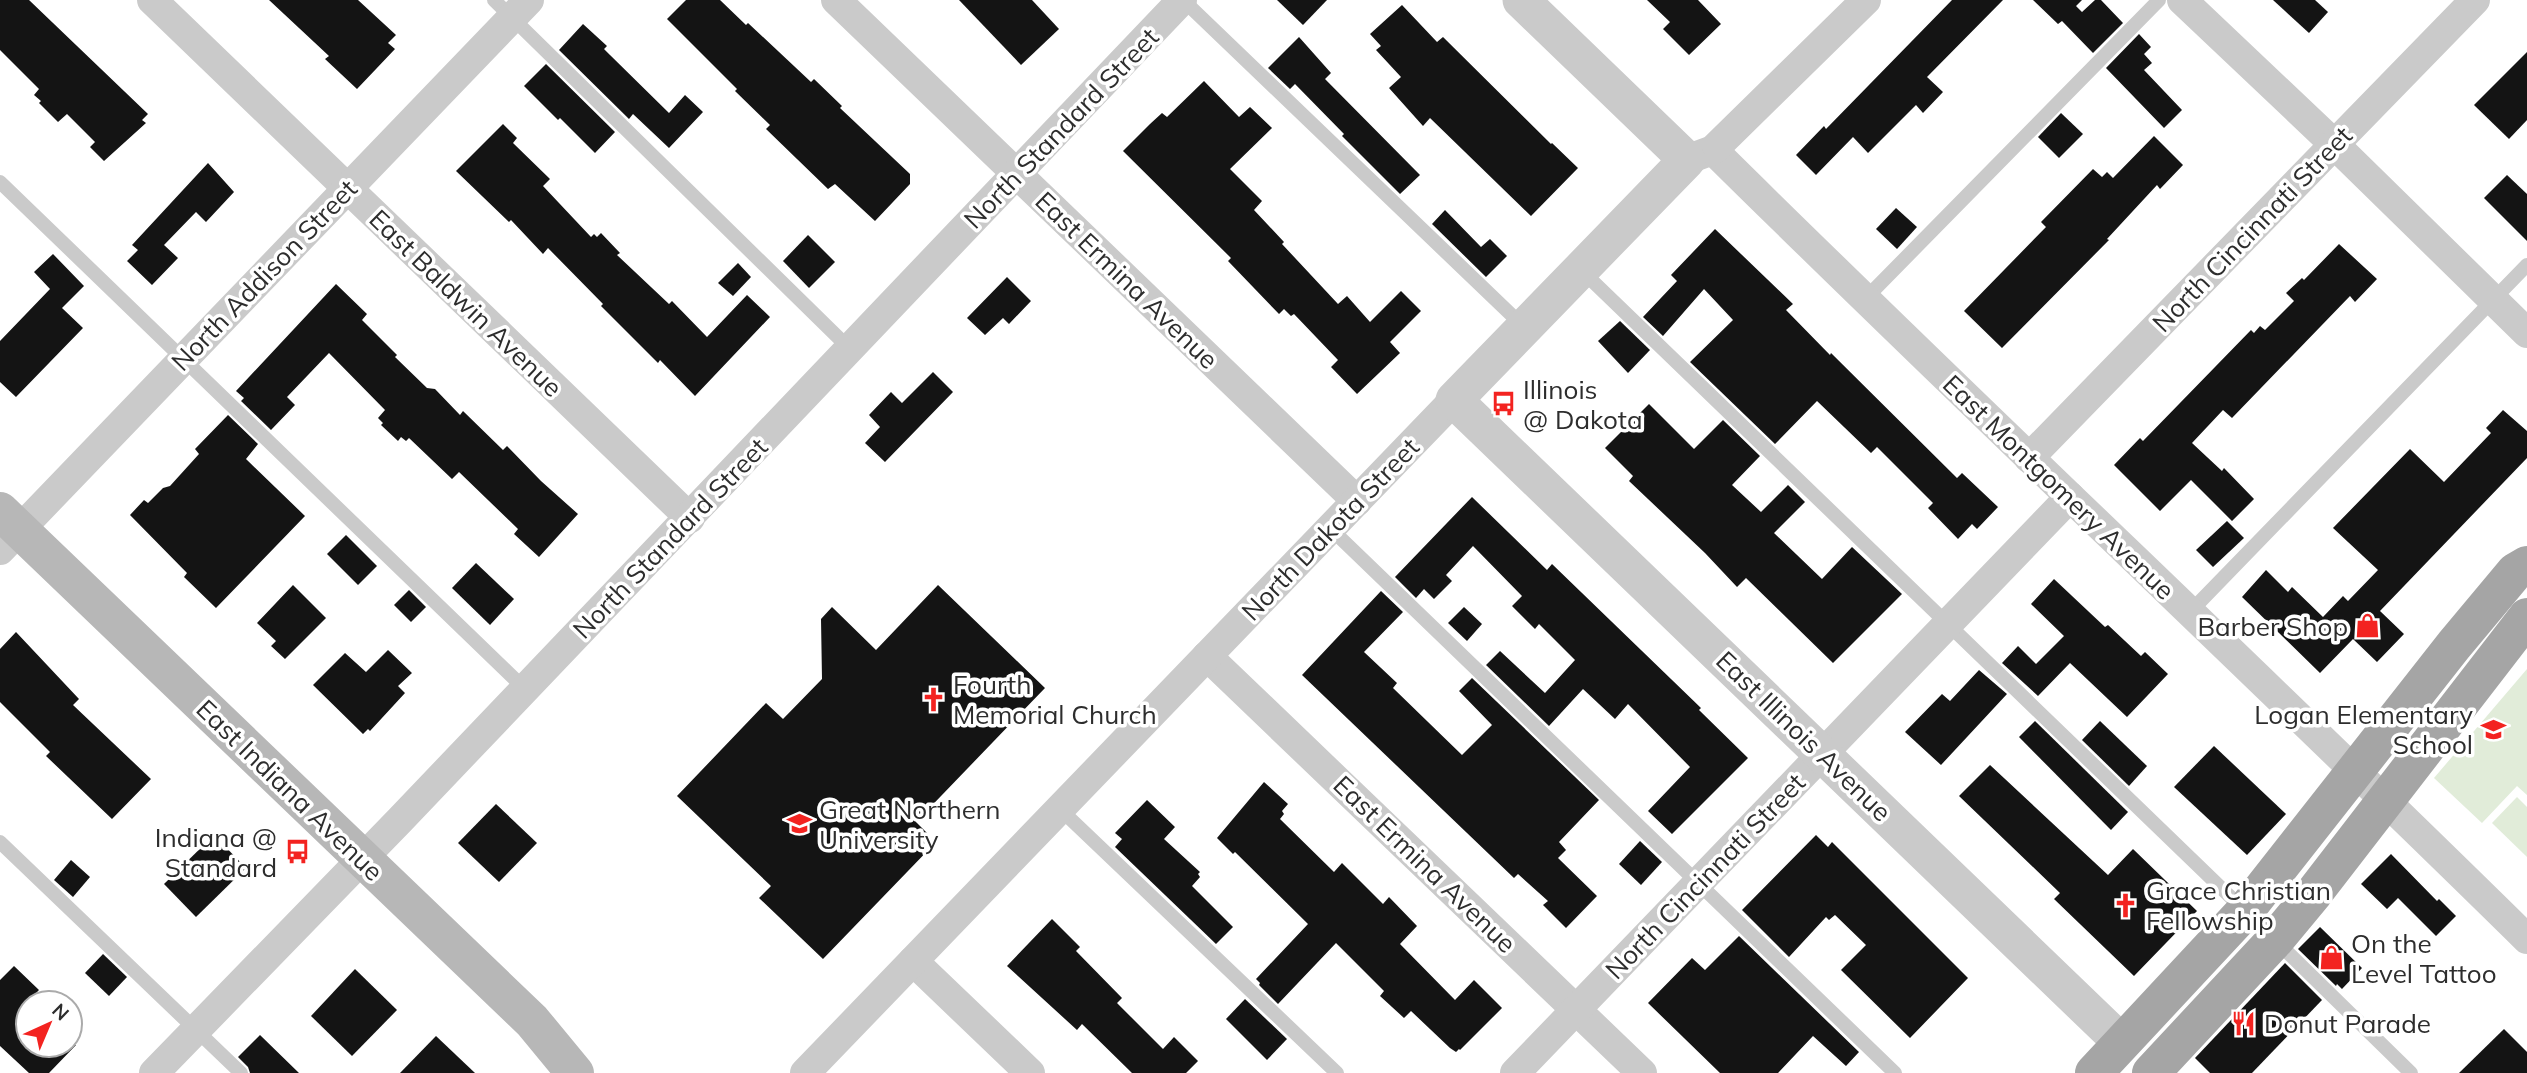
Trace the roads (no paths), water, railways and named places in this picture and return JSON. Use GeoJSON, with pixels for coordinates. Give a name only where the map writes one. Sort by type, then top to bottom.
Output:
{"type":"FeatureCollection","features":[{"type":"Feature","properties":{"kind":"main road","name":"East Indiana Avenue"},"geometry":{"type":"LineString","coordinates":[[6,530],[363,859],[532,1021],[575,1073]]}},
{"type":"Feature","properties":{"kind":"main road"},"geometry":{"type":"LineString","coordinates":[[2094,1073],[2245,911],[2357,772],[2462,635],[2515,572],[2527,565]]}},
{"type":"Feature","properties":{"kind":"main road"},"geometry":{"type":"LineString","coordinates":[[2152,1073],[2275,940],[2387,801],[2527,617]]}},
{"type":"Feature","properties":{"kind":"main road","name":"East Illinois Avenue"},"geometry":{"type":"LineString","coordinates":[[2122,1043],[2152,1073]]}},
{"type":"Feature","properties":{"kind":"street","name":"East Baldwin Avenue"},"geometry":{"type":"LineString","coordinates":[[152,0],[690,518]]}},
{"type":"Feature","properties":{"kind":"street","name":"East Ermina Avenue"},"geometry":{"type":"LineString","coordinates":[[836,0],[1357,501]]}},
{"type":"Feature","properties":{"kind":"street","name":"North Standard Street"},"geometry":{"type":"LineString","coordinates":[[154,1073],[690,518],[1182,0]]}},
{"type":"Feature","properties":{"kind":"street","name":"East Montgomery Avenue"},"geometry":{"type":"LineString","coordinates":[[1521,0],[1865,299],[2527,939]]}},
{"type":"Feature","properties":{"kind":"street"},"geometry":{"type":"LineString","coordinates":[[2182,0],[2527,333]]}},
{"type":"Feature","properties":{"kind":"street","name":"North Cincinnati Street"},"geometry":{"type":"LineString","coordinates":[[2029,458],[2475,0]]}},
{"type":"Feature","properties":{"kind":"street","name":"North Dakota Street"},"geometry":{"type":"LineString","coordinates":[[804,1073],[1580,269],[1855,4]]}},
{"type":"Feature","properties":{"kind":"street","name":"North Addison Street"},"geometry":{"type":"LineString","coordinates":[[6,530],[183,359],[348,189],[511,6]]}},
{"type":"Feature","properties":{"kind":"street","name":"East Illinois Avenue"},"geometry":{"type":"LineString","coordinates":[[1454,400],[2122,1043]]}},
{"type":"Feature","properties":{"kind":"street","name":"North Cincinnati Street"},"geometry":{"type":"LineString","coordinates":[[1515,1073],[2070,497]]}},
{"type":"Feature","properties":{"kind":"street","name":"East Ermina Avenue"},"geometry":{"type":"LineString","coordinates":[[1207,656],[1642,1073]]}},
{"type":"Feature","properties":{"kind":"street"},"geometry":{"type":"LineString","coordinates":[[913,961],[1030,1073]]}},
{"type":"Feature","properties":{"kind":"lane"},"geometry":{"type":"LineString","coordinates":[[1182,0],[1523,327]]}},
{"type":"Feature","properties":{"kind":"lane"},"geometry":{"type":"LineString","coordinates":[[1865,299],[2160,0]]}},
{"type":"Feature","properties":{"kind":"lane"},"geometry":{"type":"LineString","coordinates":[[511,6],[851,349]]}},
{"type":"Feature","properties":{"kind":"lane"},"geometry":{"type":"LineString","coordinates":[[0,182],[525,689]]}},
{"type":"Feature","properties":{"kind":"lane"},"geometry":{"type":"LineString","coordinates":[[2189,613],[2527,265]]}},
{"type":"Feature","properties":{"kind":"lane"},"geometry":{"type":"LineString","coordinates":[[1580,269],[2245,911]]}},
{"type":"Feature","properties":{"kind":"lane"},"geometry":{"type":"LineString","coordinates":[[1330,528],[1895,1073]]}},
{"type":"Feature","properties":{"kind":"lane"},"geometry":{"type":"LineString","coordinates":[[1060,809],[1337,1073]]}},
{"type":"Feature","properties":{"kind":"lane"},"geometry":{"type":"LineString","coordinates":[[0,842],[241,1073]]}},
{"type":"Feature","properties":{"kind":"lane"},"geometry":{"type":"LineString","coordinates":[[2275,940],[2411,1073]]}},
{"type":"Feature","properties":{"kind":"place","name":"Illinois @ Dakota"},"geometry":{"type":"Point","coordinates":[1503,404]}},
{"type":"Feature","properties":{"kind":"place","name":"Barber Shop"},"geometry":{"type":"Point","coordinates":[2368,626]}},
{"type":"Feature","properties":{"kind":"place","name":"Fourth Memorial Church"},"geometry":{"type":"Point","coordinates":[933,699]}},
{"type":"Feature","properties":{"kind":"place","name":"Logan Elementary School"},"geometry":{"type":"Point","coordinates":[2493,729]}},
{"type":"Feature","properties":{"kind":"place","name":"Great Northern University"},"geometry":{"type":"Point","coordinates":[799,824]}},
{"type":"Feature","properties":{"kind":"place","name":"Indiana @ Standard"},"geometry":{"type":"Point","coordinates":[297,852]}},
{"type":"Feature","properties":{"kind":"place","name":"Grace Christian Fellowship"},"geometry":{"type":"Point","coordinates":[2126,905]}},
{"type":"Feature","properties":{"kind":"place","name":"On the Level Tattoo"},"geometry":{"type":"Point","coordinates":[2331,958]}},
{"type":"Feature","properties":{"kind":"place","name":"Donut Parade"},"geometry":{"type":"Point","coordinates":[2244,1023]}}]}
